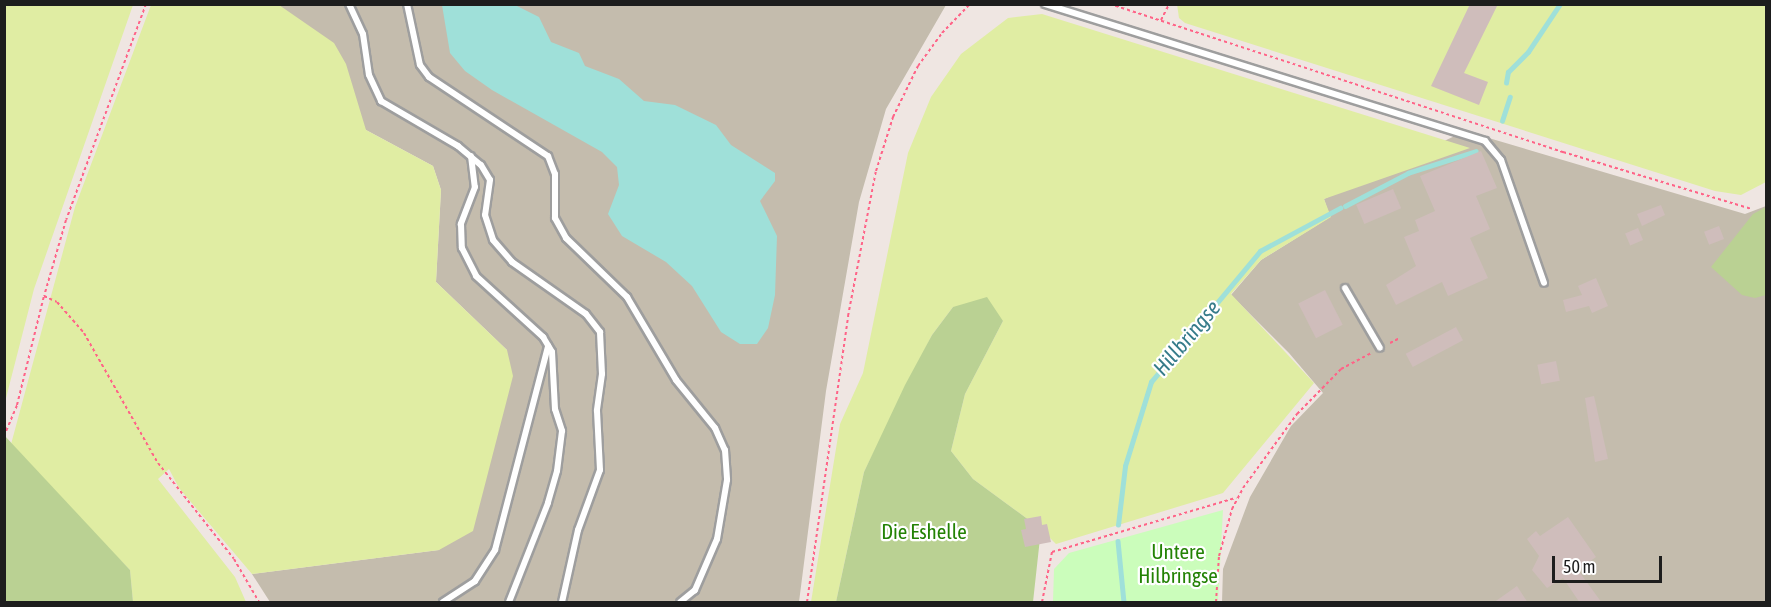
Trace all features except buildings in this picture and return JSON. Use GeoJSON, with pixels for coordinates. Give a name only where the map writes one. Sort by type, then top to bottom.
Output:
{"type":"FeatureCollection","features":[{"type":"Feature","properties":{"kind":"lane"},"geometry":{"type":"LineString","coordinates":[[349,4],[363,34],[369,75],[381,101],[471,155],[490,180],[485,215],[493,240],[525,272],[586,314],[600,332],[604,346],[597,411],[600,470],[578,530],[562,603]]}},
{"type":"Feature","properties":{"kind":"lane"},"geometry":{"type":"LineString","coordinates":[[407,4],[420,65],[429,77],[548,156],[555,174],[555,218],[566,238],[627,297],[676,380],[716,428],[725,450],[727,480],[720,528],[695,590],[680,603]]}},
{"type":"Feature","properties":{"kind":"lane"},"geometry":{"type":"LineString","coordinates":[[1045,4],[1485,141],[1501,160],[1544,283]]}},
{"type":"Feature","properties":{"kind":"lane"},"geometry":{"type":"LineString","coordinates":[[471,155],[475,187],[459,236],[476,276],[548,345],[556,366],[555,409],[562,431],[557,471],[509,603]]}},
{"type":"Feature","properties":{"kind":"lane"},"geometry":{"type":"LineString","coordinates":[[1345,288],[1380,348]]}},
{"type":"Feature","properties":{"kind":"lane"},"geometry":{"type":"LineString","coordinates":[[443,603],[475,581],[495,550],[548,345]]}},
{"type":"Feature","properties":{"kind":"path"},"geometry":{"type":"LineString","coordinates":[[4,436],[17,405],[44,296],[66,220],[146,4]]}},
{"type":"Feature","properties":{"kind":"path"},"geometry":{"type":"LineString","coordinates":[[807,603],[848,316],[878,162],[893,117],[918,66],[942,33],[970,4]]}},
{"type":"Feature","properties":{"kind":"path"},"geometry":{"type":"LineString","coordinates":[[1110,4],[1563,152],[1752,209]]}},
{"type":"Feature","properties":{"kind":"path"},"geometry":{"type":"LineString","coordinates":[[1161,20],[1169,4]]}},
{"type":"Feature","properties":{"kind":"path"},"geometry":{"type":"LineString","coordinates":[[44,296],[57,302],[84,333],[158,463],[234,560],[259,603]]}},
{"type":"Feature","properties":{"kind":"path"},"geometry":{"type":"LineString","coordinates":[[1216,603],[1217,567],[1237,498],[1297,414],[1341,369],[1400,338]]}},
{"type":"Feature","properties":{"kind":"path"},"geometry":{"type":"LineString","coordinates":[[1042,603],[1052,552],[1237,498]]}},
{"type":"Feature","properties":{"kind":"shaded area"},"geometry":{"type":"Polygon","coordinates":[[[255,5],[946,5],[886,109],[859,202],[826,391],[799,602],[270,602],[252,574],[439,550],[507,350],[436,282],[441,190],[433,166],[366,130],[255,5]]]}},
{"type":"Feature","properties":{"kind":"shaded area"},"geometry":{"type":"Polygon","coordinates":[[[1465,131],[1745,214],[1766,206],[1766,602],[1222,602],[1223,569],[1250,497],[1291,426],[1323,393],[1289,353],[1231,295],[1261,260],[1330,217],[1324,199],[1465,131]]]}},
{"type":"Feature","properties":{"kind":"green space"},"geometry":{"type":"Polygon","coordinates":[[[5,4],[133,5],[34,289],[5,402],[5,4]]]}},
{"type":"Feature","properties":{"kind":"green space"},"geometry":{"type":"Polygon","coordinates":[[[1177,4],[1766,5],[1766,182],[1741,195],[1715,191],[1185,23],[1179,18],[1177,4]]]}},
{"type":"Feature","properties":{"kind":"green space"},"geometry":{"type":"Polygon","coordinates":[[[151,5],[279,5],[334,43],[346,64],[366,130],[433,166],[441,190],[436,282],[507,350],[513,376],[473,531],[439,550],[252,574],[179,488],[169,469],[158,479],[235,577],[246,602],[133,602],[130,570],[10,448],[75,207],[151,5]]]}},
{"type":"Feature","properties":{"kind":"green space"},"geometry":{"type":"Polygon","coordinates":[[[1042,14],[1470,148],[1324,199],[1331,217],[1261,260],[1231,294],[1314,383],[1223,493],[1056,544],[1041,529],[973,479],[951,451],[965,394],[1003,321],[953,307],[932,335],[864,472],[836,602],[811,602],[840,424],[863,373],[908,153],[931,97],[961,54],[1008,18],[1042,14]]]}},
{"type":"Feature","properties":{"kind":"green space"},"geometry":{"type":"Polygon","coordinates":[[[1766,207],[1766,295],[1755,298],[1742,295],[1711,267],[1753,214],[1766,207]]]}},
{"type":"Feature","properties":{"kind":"green space","name":"Die Eshelle"},"geometry":{"type":"Polygon","coordinates":[[[987,297],[1003,321],[965,394],[951,451],[973,479],[1041,529],[1033,602],[836,602],[864,472],[905,385],[932,335],[953,307],[987,297]]]}},
{"type":"Feature","properties":{"kind":"green space"},"geometry":{"type":"Polygon","coordinates":[[[4,435],[130,570],[133,602],[5,602],[4,435]]]}},
{"type":"Feature","properties":{"kind":"green space","name":"Untere Hilbringse"},"geometry":{"type":"Polygon","coordinates":[[[1223,510],[1218,602],[1053,602],[1054,569],[1069,553],[1223,510]]]}},
{"type":"Feature","properties":{"kind":"water"},"geometry":{"type":"Polygon","coordinates":[[[442,5],[515,5],[539,17],[551,42],[579,53],[585,66],[619,79],[644,101],[675,105],[716,125],[731,145],[775,173],[775,181],[760,201],[777,236],[775,295],[768,328],[757,344],[740,344],[721,332],[692,286],[666,262],[622,236],[608,214],[619,185],[617,167],[602,152],[492,90],[465,71],[450,53],[442,5]]]}},
{"type":"Feature","properties":{"kind":"waterway","name":"Hillbringse"},"geometry":{"type":"LineString","coordinates":[[1506,83],[1508,72],[1528,52],[1560,4]]}},
{"type":"Feature","properties":{"kind":"waterway","name":"Hillbringse"},"geometry":{"type":"LineString","coordinates":[[1502,121],[1510,97]]}},
{"type":"Feature","properties":{"kind":"waterway","name":"Hillbringse"},"geometry":{"type":"LineString","coordinates":[[1345,206],[1408,173],[1476,151]]}},
{"type":"Feature","properties":{"kind":"waterway","name":"Hillbringse"},"geometry":{"type":"LineString","coordinates":[[1118,525],[1125,466],[1151,382],[1260,251],[1340,208]]}},
{"type":"Feature","properties":{"kind":"waterway","name":"Hillbringse"},"geometry":{"type":"LineString","coordinates":[[1118,541],[1124,602]]}}]}
